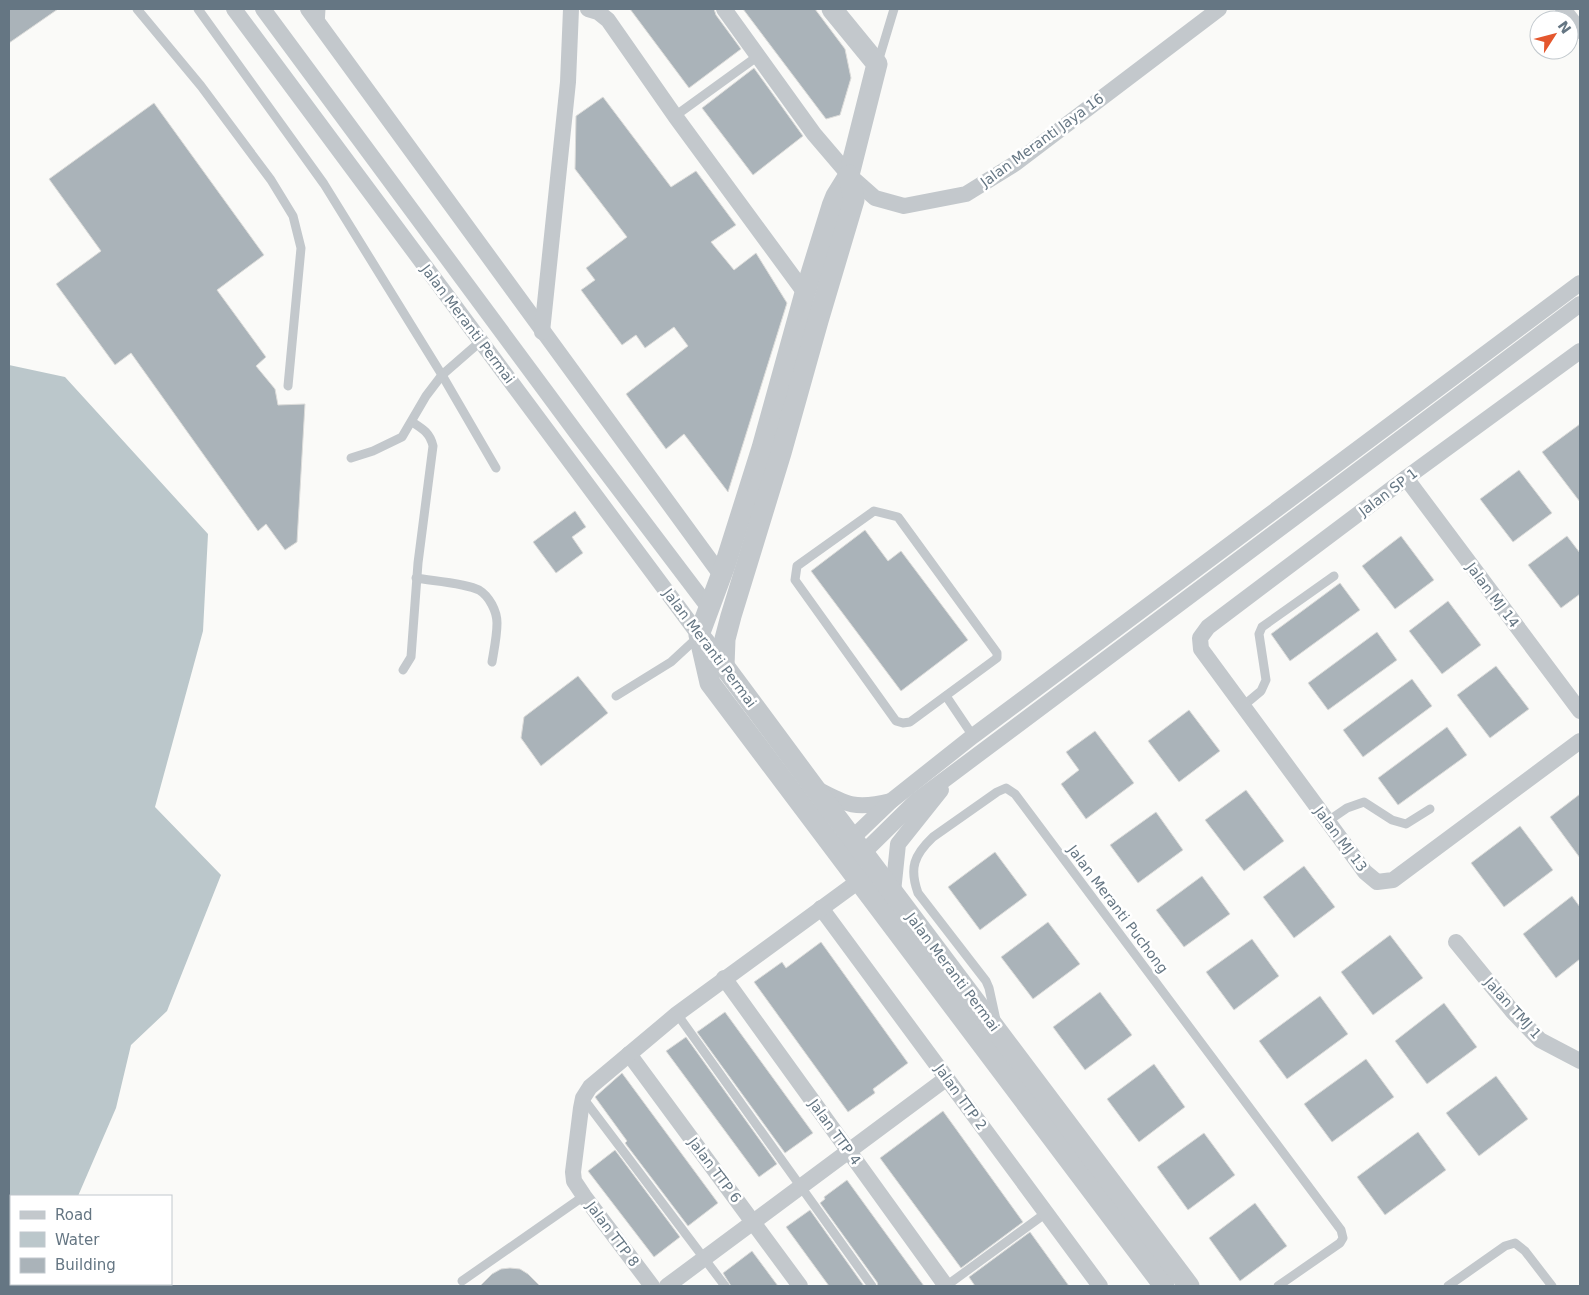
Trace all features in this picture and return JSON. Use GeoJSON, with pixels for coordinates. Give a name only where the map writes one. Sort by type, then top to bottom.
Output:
{"type":"FeatureCollection","features":[{"type":"Feature","properties":{"kind":"street","name":"Jalan Meranti Permai"},"geometry":{"type":"LineString","coordinates":[[234,9],[813,786],[856,860],[893,892],[1189,1286]]}},
{"type":"Feature","properties":{"kind":"street","name":"Jalan Meranti Permai"},"geometry":{"type":"LineString","coordinates":[[262,9],[709,608]]}},
{"type":"Feature","properties":{"kind":"street"},"geometry":{"type":"LineString","coordinates":[[308,9],[320,17],[542,332],[721,575]]}},
{"type":"Feature","properties":{"kind":"street"},"geometry":{"type":"LineString","coordinates":[[542,332],[568,82],[571,9]]}},
{"type":"Feature","properties":{"kind":"street"},"geometry":{"type":"LineString","coordinates":[[588,9],[598,12],[608,20],[675,116],[805,293]]}},
{"type":"Feature","properties":{"kind":"street","name":"Jalan Meranti Jaya 16"},"geometry":{"type":"LineString","coordinates":[[724,9],[814,134],[849,175],[875,198],[904,206],[966,194],[1016,163],[1219,9]]}},
{"type":"Feature","properties":{"kind":"street"},"geometry":{"type":"LineString","coordinates":[[832,9],[878,64],[849,175],[832,206],[805,293],[762,448],[700,636],[710,683],[856,860],[1164,1286]]}},
{"type":"Feature","properties":{"kind":"street"},"geometry":{"type":"LineString","coordinates":[[1563,9],[1580,31]]}},
{"type":"Feature","properties":{"kind":"street"},"geometry":{"type":"LineString","coordinates":[[724,666],[725,638],[731,616],[781,453],[854,200],[849,175]]}},
{"type":"Feature","properties":{"kind":"street"},"geometry":{"type":"LineString","coordinates":[[583,1098],[590,1087],[676,1014],[821,908],[856,860],[891,801],[974,736],[1580,283]]}},
{"type":"Feature","properties":{"kind":"street"},"geometry":{"type":"LineString","coordinates":[[856,860],[916,801],[956,770],[1580,304]]}},
{"type":"Feature","properties":{"kind":"street","name":"Jalan SP 1"},"geometry":{"type":"LineString","coordinates":[[1200,638],[1208,627],[1406,478],[1580,352]]}},
{"type":"Feature","properties":{"kind":"street","name":"Jalan MJ 14"},"geometry":{"type":"LineString","coordinates":[[1406,478],[1580,711]]}},
{"type":"Feature","properties":{"kind":"street","name":"Jalan MJ 13"},"geometry":{"type":"LineString","coordinates":[[1200,638],[1201,649],[1365,872],[1377,882],[1393,880],[1580,741]]}},
{"type":"Feature","properties":{"kind":"street"},"geometry":{"type":"LineString","coordinates":[[893,892],[898,844],[956,770]]}},
{"type":"Feature","properties":{"kind":"street"},"geometry":{"type":"LineString","coordinates":[[813,786],[843,803],[859,806],[891,801]]}},
{"type":"Feature","properties":{"kind":"street","name":"Jalan TTP 2"},"geometry":{"type":"LineString","coordinates":[[821,908],[1100,1286]]}},
{"type":"Feature","properties":{"kind":"street","name":"Jalan TMJ 1"},"geometry":{"type":"LineString","coordinates":[[1456,942],[1514,1012],[1540,1040],[1580,1061]]}},
{"type":"Feature","properties":{"kind":"street","name":"Jalan TTP 4"},"geometry":{"type":"LineString","coordinates":[[724,978],[946,1286]]}},
{"type":"Feature","properties":{"kind":"street","name":"Jalan TTP 6"},"geometry":{"type":"LineString","coordinates":[[629,1054],[800,1286]]}},
{"type":"Feature","properties":{"kind":"street"},"geometry":{"type":"LineString","coordinates":[[667,1286],[946,1078]]}},
{"type":"Feature","properties":{"kind":"street","name":"Jalan TTP 8"},"geometry":{"type":"LineString","coordinates":[[583,1098],[574,1180],[652,1286]]}},
{"type":"Feature","properties":{"kind":"lane"},"geometry":{"type":"LineString","coordinates":[[137,9],[218,109],[271,180],[293,216],[301,248],[288,386]]}},
{"type":"Feature","properties":{"kind":"lane"},"geometry":{"type":"LineString","coordinates":[[198,9],[324,184],[442,375],[496,468]]}},
{"type":"Feature","properties":{"kind":"lane"},"geometry":{"type":"LineString","coordinates":[[878,64],[894,9]]}},
{"type":"Feature","properties":{"kind":"lane"},"geometry":{"type":"LineString","coordinates":[[675,116],[758,56]]}},
{"type":"Feature","properties":{"kind":"lane"},"geometry":{"type":"LineString","coordinates":[[352,458],[373,451],[402,437],[426,396],[442,375],[481,341]]}},
{"type":"Feature","properties":{"kind":"lane"},"geometry":{"type":"LineString","coordinates":[[402,670],[411,656],[416,578],[433,446],[431,437],[426,430],[412,422]]}},
{"type":"Feature","properties":{"kind":"lane"},"geometry":{"type":"LineString","coordinates":[[874,511],[898,517],[997,653],[997,658],[946,696],[910,722],[896,721],[795,580],[797,566],[874,511]]}},
{"type":"Feature","properties":{"kind":"lane"},"geometry":{"type":"LineString","coordinates":[[1243,706],[1260,691],[1266,680],[1258,634],[1262,627],[1334,576]]}},
{"type":"Feature","properties":{"kind":"lane"},"geometry":{"type":"LineString","coordinates":[[416,578],[470,587],[479,590],[487,597],[495,611],[498,622],[492,662]]}},
{"type":"Feature","properties":{"kind":"lane"},"geometry":{"type":"LineString","coordinates":[[616,696],[671,662],[700,636]]}},
{"type":"Feature","properties":{"kind":"lane"},"geometry":{"type":"LineString","coordinates":[[946,696],[974,736]]}},
{"type":"Feature","properties":{"kind":"lane","name":"Jalan Meranti Puchong"},"geometry":{"type":"LineString","coordinates":[[998,1032],[986,981],[918,893],[912,878],[914,865],[925,845],[933,837],[997,792],[1006,788],[1015,794],[1341,1230],[1343,1238],[1340,1243],[1278,1286]]}},
{"type":"Feature","properties":{"kind":"lane"},"geometry":{"type":"LineString","coordinates":[[1328,821],[1347,808],[1364,802],[1392,820],[1406,824],[1430,809]]}},
{"type":"Feature","properties":{"kind":"lane"},"geometry":{"type":"LineString","coordinates":[[676,1014],[872,1286]]}},
{"type":"Feature","properties":{"kind":"lane"},"geometry":{"type":"LineString","coordinates":[[583,1098],[725,1286]]}},
{"type":"Feature","properties":{"kind":"lane"},"geometry":{"type":"LineString","coordinates":[[462,1281],[584,1196]]}},
{"type":"Feature","properties":{"kind":"lane"},"geometry":{"type":"LineString","coordinates":[[946,1286],[1046,1213]]}},
{"type":"Feature","properties":{"kind":"lane"},"geometry":{"type":"LineString","coordinates":[[1448,1286],[1505,1246],[1515,1243],[1525,1251],[1552,1286]]}},
{"type":"Feature","properties":{"kind":"water"},"geometry":{"type":"Polygon","coordinates":[[[9,365],[65,377],[208,534],[203,631],[155,807],[221,875],[167,1011],[131,1045],[116,1108],[78,1195],[10,1195],[9,1279],[9,365]]]}},
{"type":"Feature","properties":{"kind":"building"},"geometry":{"type":"Polygon","coordinates":[[[9,9],[58,9],[9,43],[9,9]]]}},
{"type":"Feature","properties":{"kind":"building"},"geometry":{"type":"Polygon","coordinates":[[[630,9],[714,9],[716,15],[741,49],[689,88],[630,9]]]}},
{"type":"Feature","properties":{"kind":"building"},"geometry":{"type":"Polygon","coordinates":[[[743,9],[815,9],[845,49],[851,78],[840,115],[826,119],[743,9]]]}},
{"type":"Feature","properties":{"kind":"building"},"geometry":{"type":"Polygon","coordinates":[[[754,68],[803,136],[753,175],[702,108],[754,68]]]}},
{"type":"Feature","properties":{"kind":"building"},"geometry":{"type":"Polygon","coordinates":[[[603,97],[671,187],[696,171],[736,225],[711,242],[734,270],[756,253],[787,303],[728,492],[684,434],[666,449],[626,394],[688,346],[674,327],[645,348],[636,335],[622,345],[581,290],[595,280],[586,268],[627,237],[575,169],[576,116],[603,97]]]}},
{"type":"Feature","properties":{"kind":"building"},"geometry":{"type":"Polygon","coordinates":[[[154,103],[264,255],[217,290],[266,357],[256,366],[275,389],[278,405],[305,404],[297,542],[285,550],[266,524],[258,531],[131,353],[115,365],[56,284],[101,251],[49,179],[154,103]]]}},
{"type":"Feature","properties":{"kind":"building"},"geometry":{"type":"Polygon","coordinates":[[[1580,424],[1580,502],[1542,452],[1580,424]]]}},
{"type":"Feature","properties":{"kind":"building"},"geometry":{"type":"Polygon","coordinates":[[[1519,470],[1552,513],[1513,542],[1480,499],[1519,470]]]}},
{"type":"Feature","properties":{"kind":"building"},"geometry":{"type":"Polygon","coordinates":[[[575,511],[586,527],[572,537],[583,553],[556,573],[533,542],[575,511]]]}},
{"type":"Feature","properties":{"kind":"building"},"geometry":{"type":"Polygon","coordinates":[[[865,530],[888,561],[901,551],[968,640],[901,691],[811,571],[865,530]]]}},
{"type":"Feature","properties":{"kind":"building"},"geometry":{"type":"Polygon","coordinates":[[[1401,536],[1434,580],[1395,609],[1362,566],[1401,536]]]}},
{"type":"Feature","properties":{"kind":"building"},"geometry":{"type":"Polygon","coordinates":[[[1567,536],[1580,553],[1580,594],[1561,608],[1528,565],[1567,536]]]}},
{"type":"Feature","properties":{"kind":"building"},"geometry":{"type":"Polygon","coordinates":[[[1340,583],[1360,610],[1290,661],[1271,634],[1340,583]]]}},
{"type":"Feature","properties":{"kind":"building"},"geometry":{"type":"Polygon","coordinates":[[[1448,601],[1481,645],[1442,674],[1409,631],[1448,601]]]}},
{"type":"Feature","properties":{"kind":"building"},"geometry":{"type":"Polygon","coordinates":[[[1377,632],[1397,660],[1328,710],[1308,683],[1377,632]]]}},
{"type":"Feature","properties":{"kind":"building"},"geometry":{"type":"Polygon","coordinates":[[[1496,666],[1529,709],[1490,738],[1457,695],[1496,666]]]}},
{"type":"Feature","properties":{"kind":"building"},"geometry":{"type":"Polygon","coordinates":[[[578,676],[608,713],[541,766],[521,738],[524,717],[578,676]]]}},
{"type":"Feature","properties":{"kind":"building"},"geometry":{"type":"Polygon","coordinates":[[[1412,679],[1432,706],[1363,757],[1343,730],[1412,679]]]}},
{"type":"Feature","properties":{"kind":"building"},"geometry":{"type":"Polygon","coordinates":[[[1189,710],[1220,751],[1179,782],[1148,741],[1189,710]]]}},
{"type":"Feature","properties":{"kind":"building"},"geometry":{"type":"Polygon","coordinates":[[[1447,727],[1467,755],[1398,805],[1378,778],[1447,727]]]}},
{"type":"Feature","properties":{"kind":"building"},"geometry":{"type":"Polygon","coordinates":[[[1095,731],[1134,783],[1086,819],[1061,784],[1079,770],[1066,752],[1095,731]]]}},
{"type":"Feature","properties":{"kind":"building"},"geometry":{"type":"Polygon","coordinates":[[[1246,790],[1284,841],[1244,871],[1205,820],[1246,790]]]}},
{"type":"Feature","properties":{"kind":"building"},"geometry":{"type":"Polygon","coordinates":[[[1580,794],[1580,858],[1550,817],[1580,794]]]}},
{"type":"Feature","properties":{"kind":"building"},"geometry":{"type":"Polygon","coordinates":[[[1156,812],[1183,850],[1138,883],[1110,845],[1156,812]]]}},
{"type":"Feature","properties":{"kind":"building"},"geometry":{"type":"Polygon","coordinates":[[[1520,826],[1553,870],[1504,907],[1471,863],[1520,826]]]}},
{"type":"Feature","properties":{"kind":"building"},"geometry":{"type":"Polygon","coordinates":[[[995,852],[1027,895],[980,930],[948,887],[995,852]]]}},
{"type":"Feature","properties":{"kind":"building"},"geometry":{"type":"Polygon","coordinates":[[[1304,866],[1335,907],[1294,938],[1263,897],[1304,866]]]}},
{"type":"Feature","properties":{"kind":"building"},"geometry":{"type":"Polygon","coordinates":[[[1202,876],[1230,914],[1184,947],[1156,910],[1202,876]]]}},
{"type":"Feature","properties":{"kind":"building"},"geometry":{"type":"Polygon","coordinates":[[[1572,896],[1580,907],[1580,959],[1556,978],[1523,934],[1572,896]]]}},
{"type":"Feature","properties":{"kind":"building"},"geometry":{"type":"Polygon","coordinates":[[[1048,922],[1080,964],[1033,999],[1001,957],[1048,922]]]}},
{"type":"Feature","properties":{"kind":"building"},"geometry":{"type":"Polygon","coordinates":[[[1390,935],[1423,978],[1373,1015],[1341,972],[1390,935]]]}},
{"type":"Feature","properties":{"kind":"building"},"geometry":{"type":"Polygon","coordinates":[[[1252,939],[1279,976],[1234,1010],[1206,972],[1252,939]]]}},
{"type":"Feature","properties":{"kind":"building"},"geometry":{"type":"Polygon","coordinates":[[[821,942],[908,1063],[873,1089],[875,1093],[848,1112],[754,982],[782,962],[786,968],[821,942]]]}},
{"type":"Feature","properties":{"kind":"building"},"geometry":{"type":"Polygon","coordinates":[[[1100,992],[1132,1035],[1085,1070],[1053,1027],[1100,992]]]}},
{"type":"Feature","properties":{"kind":"building"},"geometry":{"type":"Polygon","coordinates":[[[1320,996],[1348,1034],[1287,1079],[1259,1041],[1320,996]]]}},
{"type":"Feature","properties":{"kind":"building"},"geometry":{"type":"Polygon","coordinates":[[[1444,1003],[1477,1047],[1427,1084],[1395,1041],[1444,1003]]]}},
{"type":"Feature","properties":{"kind":"building"},"geometry":{"type":"Polygon","coordinates":[[[725,1012],[813,1133],[785,1153],[697,1032],[725,1012]]]}},
{"type":"Feature","properties":{"kind":"building"},"geometry":{"type":"Polygon","coordinates":[[[686,1037],[777,1164],[759,1177],[666,1051],[686,1037]]]}},
{"type":"Feature","properties":{"kind":"building"},"geometry":{"type":"Polygon","coordinates":[[[1366,1059],[1394,1097],[1332,1142],[1304,1104],[1366,1059]]]}},
{"type":"Feature","properties":{"kind":"building"},"geometry":{"type":"Polygon","coordinates":[[[1154,1064],[1185,1107],[1139,1142],[1107,1099],[1154,1064]]]}},
{"type":"Feature","properties":{"kind":"building"},"geometry":{"type":"Polygon","coordinates":[[[622,1073],[718,1203],[688,1226],[625,1143],[627,1141],[595,1097],[622,1073]]]}},
{"type":"Feature","properties":{"kind":"building"},"geometry":{"type":"Polygon","coordinates":[[[1496,1076],[1528,1119],[1479,1156],[1446,1113],[1496,1076]]]}},
{"type":"Feature","properties":{"kind":"building"},"geometry":{"type":"Polygon","coordinates":[[[943,1111],[1023,1222],[961,1268],[880,1158],[943,1111]]]}},
{"type":"Feature","properties":{"kind":"building"},"geometry":{"type":"Polygon","coordinates":[[[1418,1132],[1446,1170],[1385,1215],[1357,1177],[1418,1132]]]}},
{"type":"Feature","properties":{"kind":"building"},"geometry":{"type":"Polygon","coordinates":[[[1204,1133],[1235,1175],[1188,1210],[1157,1167],[1204,1133]]]}},
{"type":"Feature","properties":{"kind":"building"},"geometry":{"type":"Polygon","coordinates":[[[615,1150],[680,1237],[654,1257],[588,1171],[615,1150]]]}},
{"type":"Feature","properties":{"kind":"building"},"geometry":{"type":"Polygon","coordinates":[[[847,1180],[924,1286],[878,1286],[820,1203],[825,1199],[824,1197],[847,1180]]]}},
{"type":"Feature","properties":{"kind":"building"},"geometry":{"type":"Polygon","coordinates":[[[1255,1203],[1287,1246],[1240,1281],[1209,1238],[1255,1203]]]}},
{"type":"Feature","properties":{"kind":"building"},"geometry":{"type":"Polygon","coordinates":[[[810,1210],[864,1286],[829,1286],[786,1227],[810,1210]]]}},
{"type":"Feature","properties":{"kind":"building"},"geometry":{"type":"Polygon","coordinates":[[[1030,1232],[1069,1286],[975,1286],[969,1277],[1030,1232]]]}},
{"type":"Feature","properties":{"kind":"building"},"geometry":{"type":"Polygon","coordinates":[[[752,1251],[778,1286],[731,1286],[723,1273],[752,1251]]]}},
{"type":"Feature","properties":{"kind":"building"},"geometry":{"type":"Polygon","coordinates":[[[501,1269],[520,1269],[540,1286],[480,1286],[492,1274],[501,1269]]]}}]}
